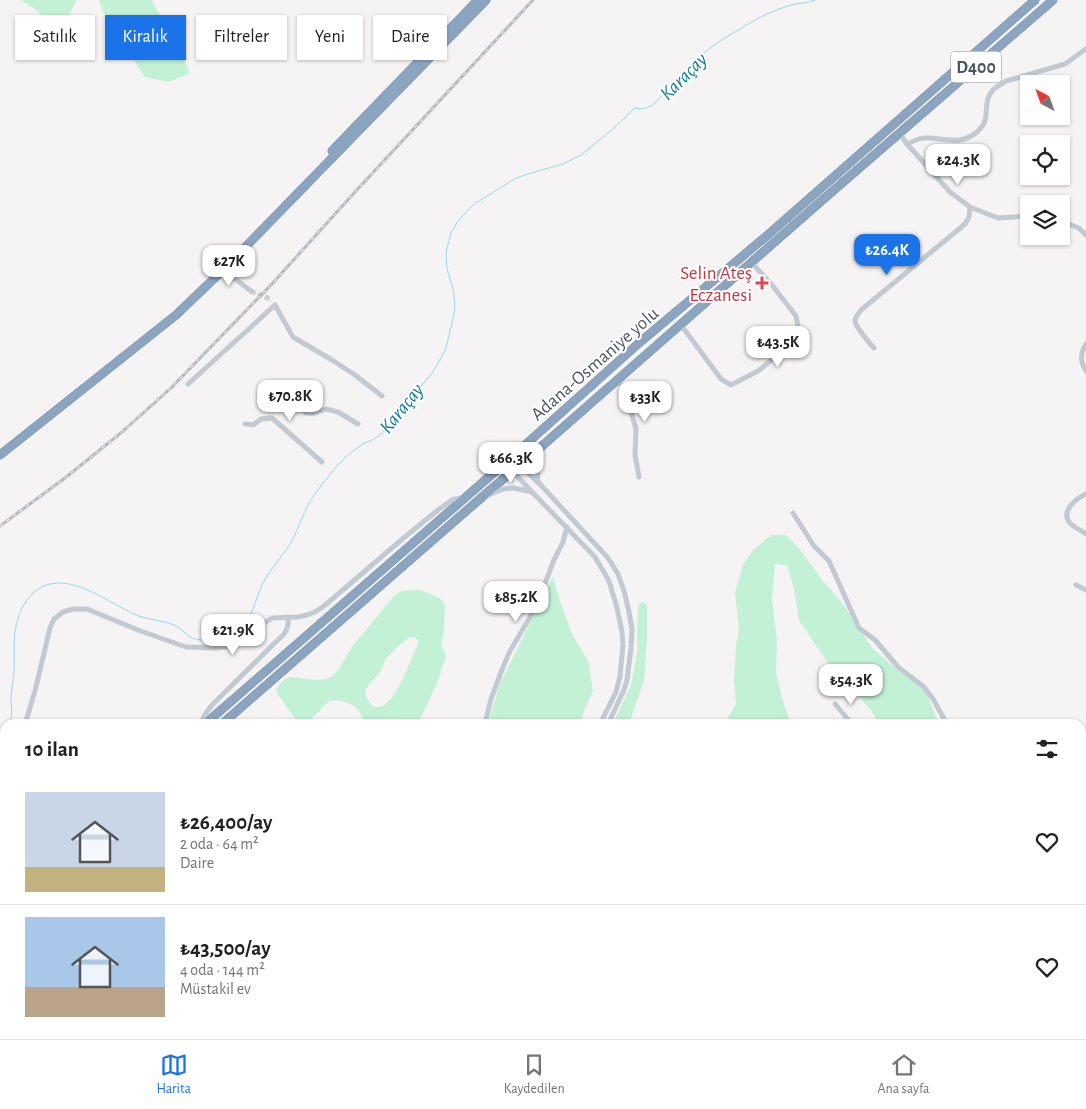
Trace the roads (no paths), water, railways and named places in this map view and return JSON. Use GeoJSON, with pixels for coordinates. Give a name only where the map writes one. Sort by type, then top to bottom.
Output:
{"type":"FeatureCollection","features":[{"type":"Feature","properties":{"kind":"highway"},"geometry":{"type":"LineString","coordinates":[[0,455],[176,315],[478,0]]}},
{"type":"Feature","properties":{"kind":"highway"},"geometry":{"type":"LineString","coordinates":[[0,449],[175,311],[221,268],[486,0]]}},
{"type":"Feature","properties":{"kind":"highway","name":"Adana-Osmaniye yolu"},"geometry":{"type":"LineString","coordinates":[[211,719],[513,456],[639,343],[778,226],[1036,0]]}},
{"type":"Feature","properties":{"kind":"highway","name":"D400"},"geometry":{"type":"LineString","coordinates":[[900,134],[1052,0]]}},
{"type":"Feature","properties":{"kind":"highway","name":"Adana-Osmaniye yolu"},"geometry":{"type":"LineString","coordinates":[[228,719],[900,134]]}},
{"type":"Feature","properties":{"kind":"street"},"geometry":{"type":"LineString","coordinates":[[907,144],[926,138],[954,141],[966,139],[977,132],[984,124],[987,103],[992,91],[998,86],[1006,81],[1065,64],[1086,49]]}},
{"type":"Feature","properties":{"kind":"street"},"geometry":{"type":"LineString","coordinates":[[900,134],[950,192],[970,207],[998,218],[1020,217]]}},
{"type":"Feature","properties":{"kind":"street"},"geometry":{"type":"LineString","coordinates":[[874,348],[857,326],[856,316],[965,224],[969,217],[970,207]]}},
{"type":"Feature","properties":{"kind":"street"},"geometry":{"type":"LineString","coordinates":[[1070,224],[1079,228],[1086,235]]}},
{"type":"Feature","properties":{"kind":"street"},"geometry":{"type":"LineString","coordinates":[[680,325],[721,378],[731,384],[758,371],[793,343],[799,331],[796,316],[752,263]]}},
{"type":"Feature","properties":{"kind":"street"},"geometry":{"type":"LineString","coordinates":[[221,268],[251,291]]}},
{"type":"Feature","properties":{"kind":"street"},"geometry":{"type":"LineString","coordinates":[[188,384],[274,302],[293,337],[355,375],[382,396]]}},
{"type":"Feature","properties":{"kind":"street"},"geometry":{"type":"LineString","coordinates":[[1086,344],[1081,360],[1086,371]]}},
{"type":"Feature","properties":{"kind":"street"},"geometry":{"type":"LineString","coordinates":[[618,380],[628,401],[636,429],[635,455],[639,477]]}},
{"type":"Feature","properties":{"kind":"street"},"geometry":{"type":"LineString","coordinates":[[293,401],[306,413],[314,413],[326,409],[338,412],[358,424]]}},
{"type":"Feature","properties":{"kind":"street"},"geometry":{"type":"LineString","coordinates":[[245,424],[253,425],[261,419],[272,418],[322,462]]}},
{"type":"Feature","properties":{"kind":"street"},"geometry":{"type":"LineString","coordinates":[[538,482],[537,461],[542,446]]}},
{"type":"Feature","properties":{"kind":"street"},"geometry":{"type":"LineString","coordinates":[[513,456],[608,558],[618,574],[624,591],[632,628],[631,648],[627,680],[610,719]]}},
{"type":"Feature","properties":{"kind":"street"},"geometry":{"type":"LineString","coordinates":[[505,463],[594,556],[609,581],[617,608],[623,645],[620,676],[616,692],[602,719]]}},
{"type":"Feature","properties":{"kind":"street"},"geometry":{"type":"LineString","coordinates":[[481,498],[503,489],[514,488],[532,492]]}},
{"type":"Feature","properties":{"kind":"street"},"geometry":{"type":"LineString","coordinates":[[1086,494],[1070,505],[1068,511],[1070,523],[1086,534]]}},
{"type":"Feature","properties":{"kind":"street"},"geometry":{"type":"LineString","coordinates":[[26,719],[35,691],[50,628],[54,619],[63,612],[73,609],[87,609],[186,647],[216,648],[233,646],[243,642],[272,618],[298,617],[316,612],[438,510],[452,500],[466,497]]}},
{"type":"Feature","properties":{"kind":"street"},"geometry":{"type":"LineString","coordinates":[[793,513],[814,546],[829,561],[859,628],[875,640],[899,668],[924,687],[933,698],[944,719]]}},
{"type":"Feature","properties":{"kind":"street"},"geometry":{"type":"LineString","coordinates":[[486,719],[491,699],[510,651],[536,607],[567,528]]}},
{"type":"Feature","properties":{"kind":"street"},"geometry":{"type":"LineString","coordinates":[[1076,585],[1086,590]]}},
{"type":"Feature","properties":{"kind":"street"},"geometry":{"type":"LineString","coordinates":[[202,719],[212,704],[284,634],[288,628],[288,617]]}},
{"type":"Feature","properties":{"kind":"street"},"geometry":{"type":"LineString","coordinates":[[835,704],[848,719]]}},
{"type":"Feature","properties":{"kind":"waterway","name":"Karaçay"},"geometry":{"type":"LineString","coordinates":[[11,719],[16,625],[20,612],[26,602],[33,593],[45,586],[57,583],[84,588],[134,614],[174,625],[192,638],[209,640],[221,638],[241,628],[246,622],[266,578],[291,543],[314,495],[345,458],[360,446],[380,435],[432,373],[440,360],[446,348],[454,314],[455,304],[447,269],[446,252],[451,233],[458,221],[473,205],[516,178],[563,164],[581,155],[635,108],[646,108],[655,103],[674,81],[722,39],[773,11],[815,0]]}},
{"type":"Feature","properties":{"kind":"tunnel"},"geometry":{"type":"LineString","coordinates":[[251,291],[272,300]]}},
{"type":"Feature","properties":{"kind":"railway"},"geometry":{"type":"LineString","coordinates":[[0,526],[65,478],[122,432],[171,388],[270,286],[533,0]]}},
{"type":"Feature","properties":{"kind":"place","name":"Selin Ateş Eczanesi"},"geometry":{"type":"Point","coordinates":[762,283]}}]}
